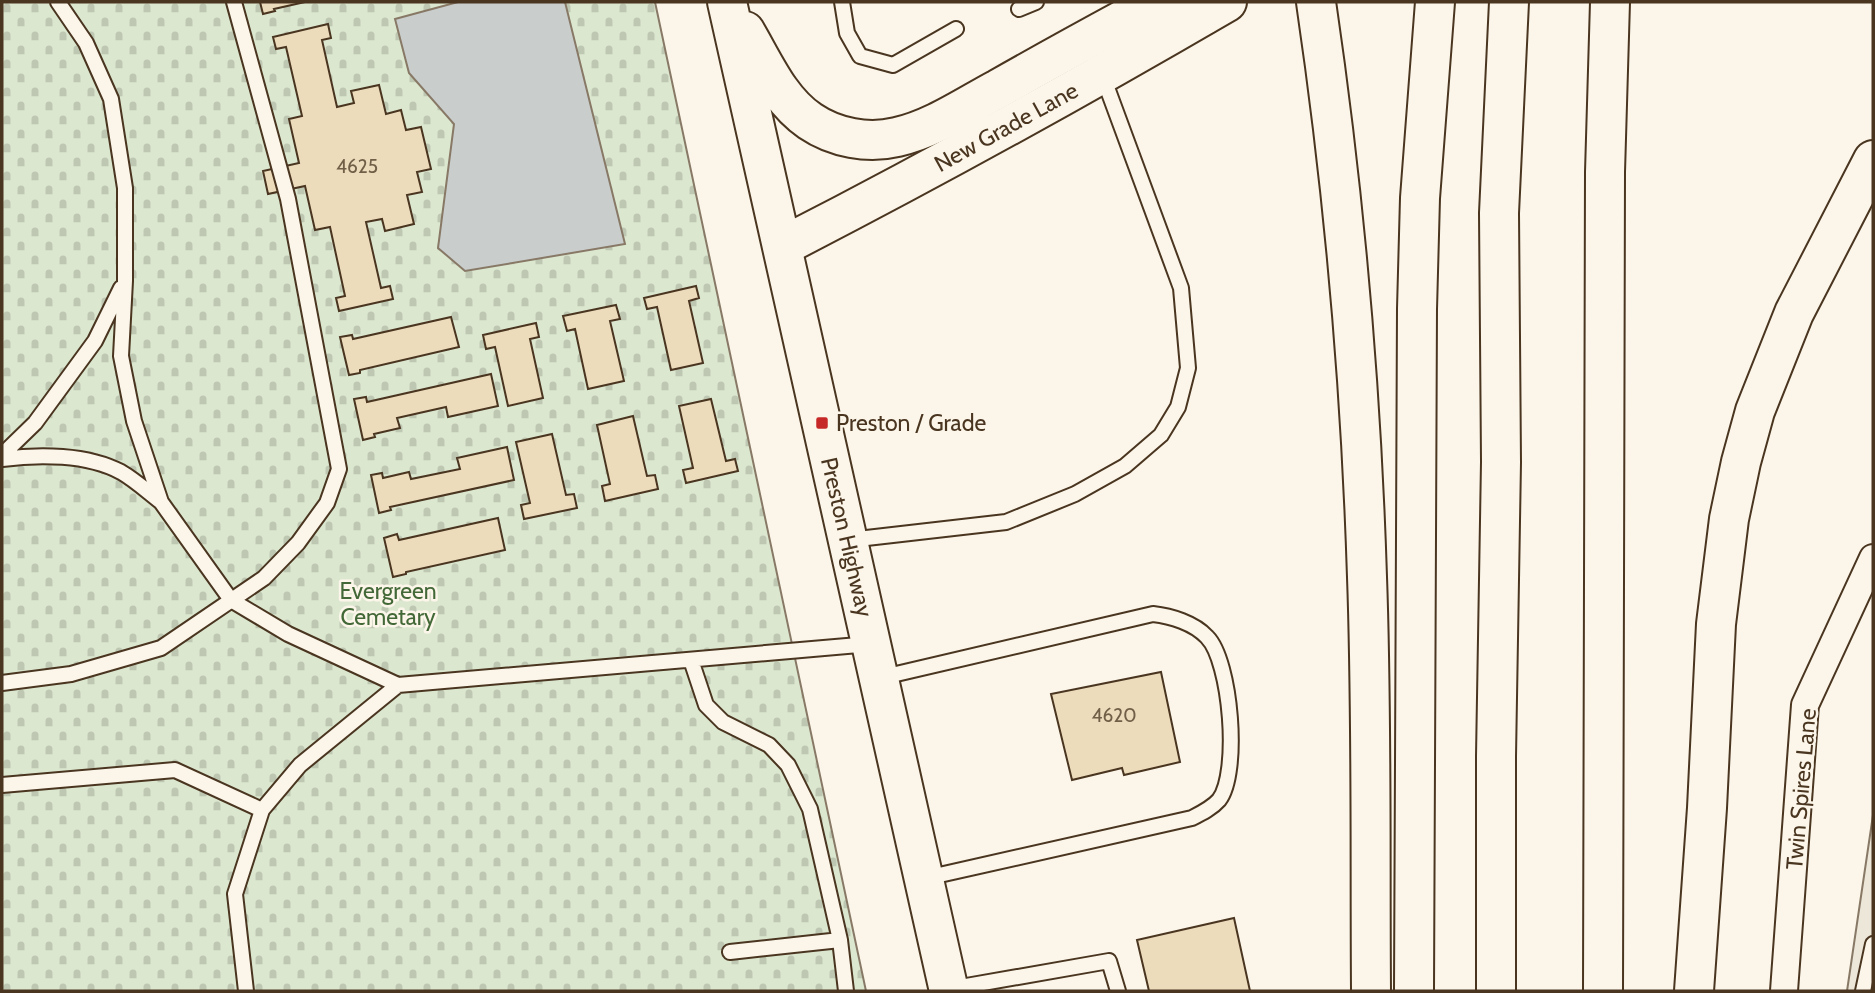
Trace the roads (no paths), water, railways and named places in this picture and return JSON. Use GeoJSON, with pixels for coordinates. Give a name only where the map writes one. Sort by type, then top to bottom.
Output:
{"type":"FeatureCollection","features":[{"type":"Feature","properties":{"kind":"main road"},"geometry":{"type":"LineString","coordinates":[[727,2],[787,99],[818,126],[861,140],[898,137],[922,129],[1152,4],[1216,8]]}},
{"type":"Feature","properties":{"kind":"main road","name":"Preston Highway"},"geometry":{"type":"LineString","coordinates":[[727,2],[949,990]]}},
{"type":"Feature","properties":{"kind":"main road"},"geometry":{"type":"LineString","coordinates":[[1414,991],[1417,309],[1422,158],[1436,2]]}},
{"type":"Feature","properties":{"kind":"main road"},"geometry":{"type":"LineString","coordinates":[[1496,991],[1496,756],[1501,462],[1499,213],[1509,2]]}},
{"type":"Feature","properties":{"kind":"main road"},"geometry":{"type":"LineString","coordinates":[[1603,991],[1605,172],[1610,2]]}},
{"type":"Feature","properties":{"kind":"main road","name":"New Grade Lane"},"geometry":{"type":"LineString","coordinates":[[783,247],[1102,74],[1216,8]]}},
{"type":"Feature","properties":{"kind":"main road"},"geometry":{"type":"LineString","coordinates":[[1318,13],[1341,202],[1361,442],[1367,578],[1371,991]]}},
{"type":"Feature","properties":{"kind":"main road"},"geometry":{"type":"LineString","coordinates":[[1694,991],[1716,624],[1729,519],[1738,473],[1755,411],[1794,313],[1872,163]]}},
{"type":"Feature","properties":{"kind":"street","name":"Twin Spires Lane"},"geometry":{"type":"LineString","coordinates":[[1784,991],[1805,705],[1870,575]]}},
{"type":"Feature","properties":{"kind":"lane"},"geometry":{"type":"LineString","coordinates":[[58,2],[86,43],[111,99],[125,188],[125,281],[121,356],[134,421],[161,502],[231,600],[288,634],[398,685],[691,660],[875,661],[1153,614],[1171,616],[1207,637],[1217,652],[1223,674],[1229,706],[1231,755],[1228,779],[1220,799],[1208,810],[1192,818],[924,879]]}},
{"type":"Feature","properties":{"kind":"lane"},"geometry":{"type":"LineString","coordinates":[[2,683],[71,674],[161,648],[264,578],[298,543],[327,502],[339,469],[288,199],[234,2]]}},
{"type":"Feature","properties":{"kind":"lane"},"geometry":{"type":"LineString","coordinates":[[842,2],[847,33],[860,56],[893,65],[957,29]]}},
{"type":"Feature","properties":{"kind":"lane"},"geometry":{"type":"LineString","coordinates":[[1019,9],[1036,2]]}},
{"type":"Feature","properties":{"kind":"lane"},"geometry":{"type":"LineString","coordinates":[[848,540],[1006,522],[1052,504],[1125,466],[1161,435],[1178,407],[1188,368],[1181,288],[1102,74]]}},
{"type":"Feature","properties":{"kind":"lane"},"geometry":{"type":"LineString","coordinates":[[2,457],[35,423],[95,341],[125,281]]}},
{"type":"Feature","properties":{"kind":"lane"},"geometry":{"type":"LineString","coordinates":[[2,457],[78,459],[120,472],[161,502]]}},
{"type":"Feature","properties":{"kind":"lane"},"geometry":{"type":"LineString","coordinates":[[691,660],[706,705],[723,722],[769,745],[788,765],[810,809],[840,940],[846,991]]}},
{"type":"Feature","properties":{"kind":"lane"},"geometry":{"type":"LineString","coordinates":[[246,991],[235,894],[262,810],[300,765],[398,685]]}},
{"type":"Feature","properties":{"kind":"lane"},"geometry":{"type":"LineString","coordinates":[[2,785],[176,770],[262,810]]}},
{"type":"Feature","properties":{"kind":"lane"},"geometry":{"type":"LineString","coordinates":[[730,952],[840,940]]}},
{"type":"Feature","properties":{"kind":"lane"},"geometry":{"type":"LineString","coordinates":[[1863,991],[1873,944]]}},
{"type":"Feature","properties":{"kind":"lane"},"geometry":{"type":"LineString","coordinates":[[949,990],[1109,961],[1118,991]]}},
{"type":"Feature","properties":{"kind":"place","name":"Preston / Grade"},"geometry":{"type":"Point","coordinates":[822,423]}},
{"type":"Feature","properties":{"kind":"park label","name":"Evergreen Cemetary"},"geometry":{"type":"Point","coordinates":[388,604]}}]}
